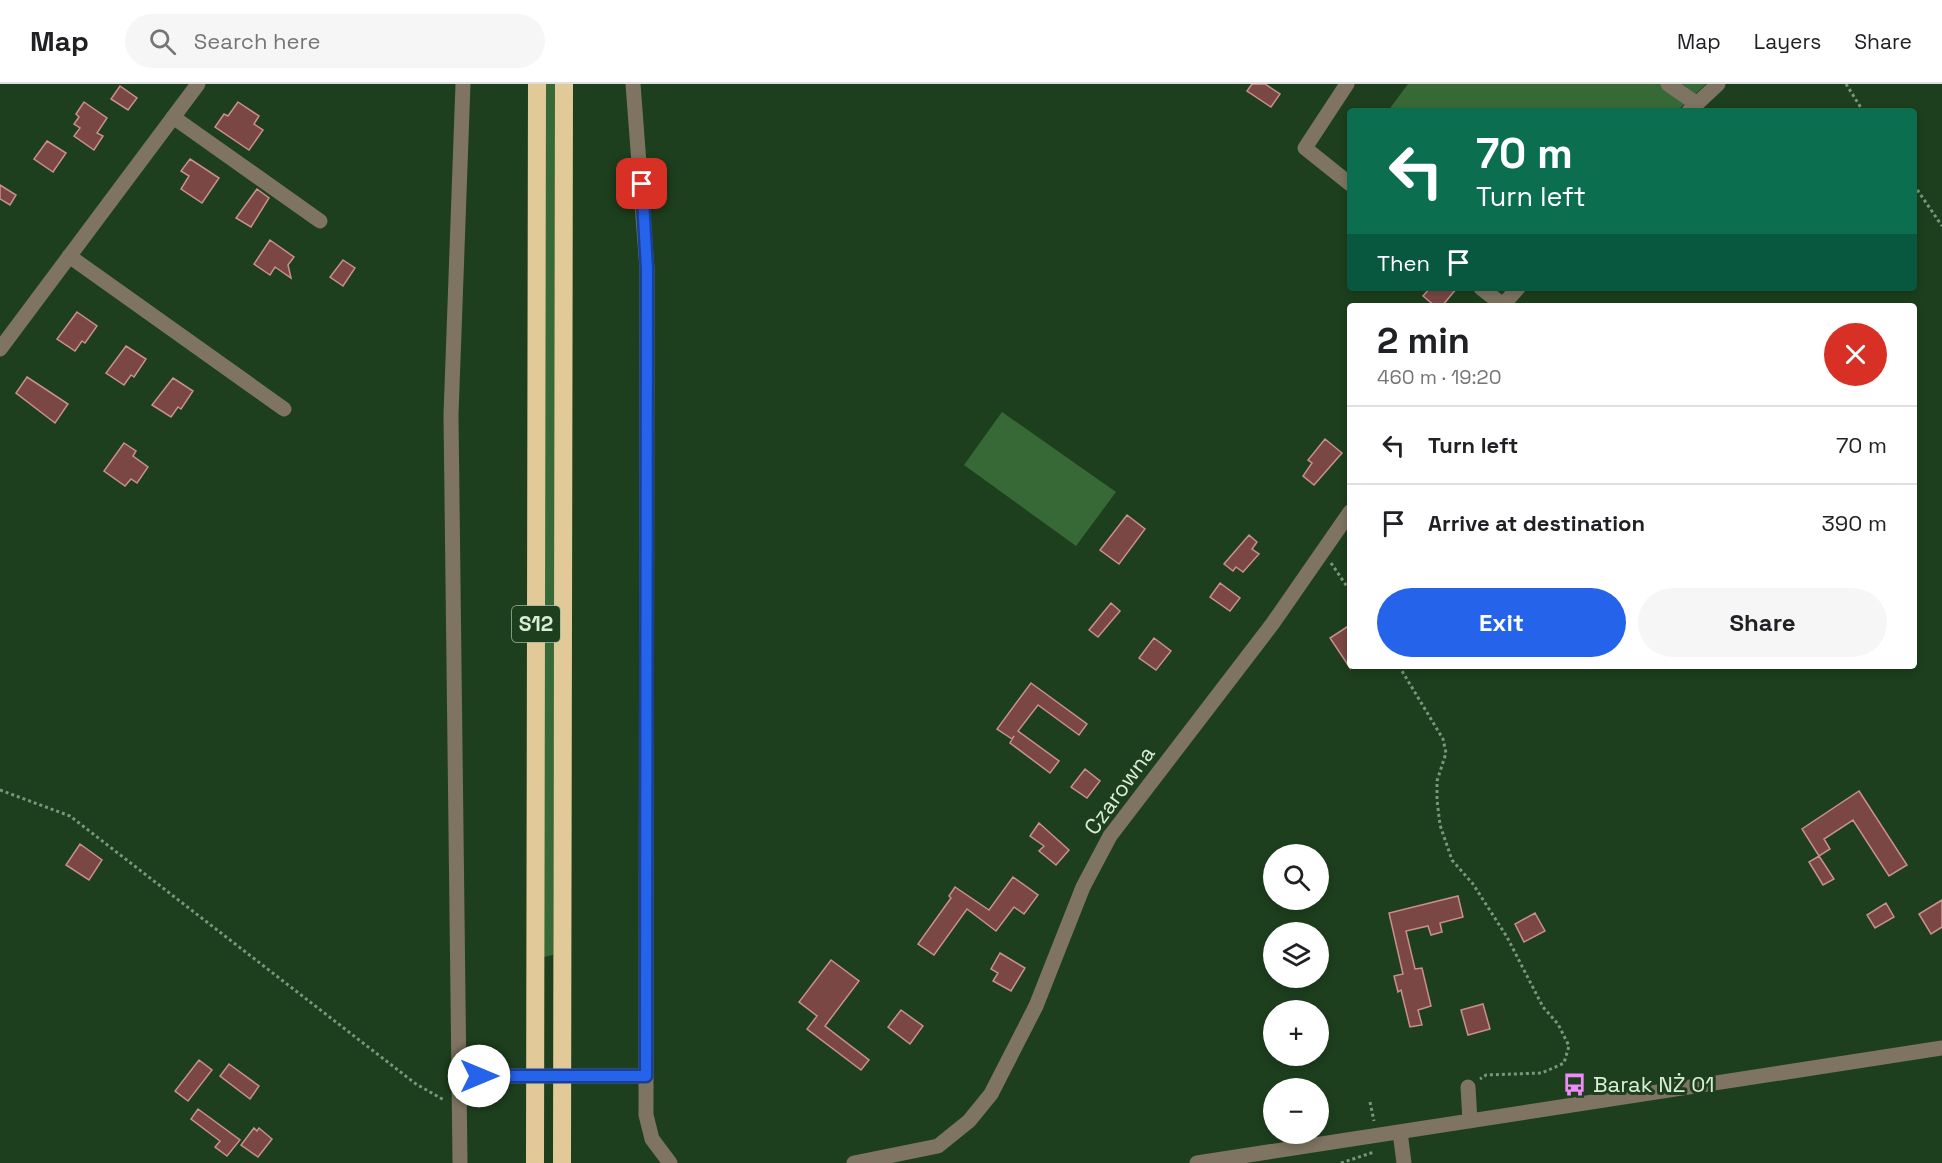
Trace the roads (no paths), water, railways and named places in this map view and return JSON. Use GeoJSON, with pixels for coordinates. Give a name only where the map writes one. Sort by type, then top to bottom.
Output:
{"type":"FeatureCollection","features":[{"type":"Feature","properties":{"kind":"highway","name":"S12"},"geometry":{"type":"LineString","coordinates":[[535,1163],[537,84]]}},
{"type":"Feature","properties":{"kind":"highway","name":"S12"},"geometry":{"type":"LineString","coordinates":[[562,1163],[564,84]]}},
{"type":"Feature","properties":{"kind":"street"},"geometry":{"type":"LineString","coordinates":[[0,349],[198,84]]}},
{"type":"Feature","properties":{"kind":"street"},"geometry":{"type":"LineString","coordinates":[[460,1163],[451,415],[462,84]]}},
{"type":"Feature","properties":{"kind":"street"},"geometry":{"type":"LineString","coordinates":[[633,84],[647,269],[646,1115],[652,1139],[670,1163]]}},
{"type":"Feature","properties":{"kind":"street"},"geometry":{"type":"LineString","coordinates":[[1347,84],[1305,148],[1347,182]]}},
{"type":"Feature","properties":{"kind":"street"},"geometry":{"type":"LineString","coordinates":[[1668,84],[1693,107],[1719,84]]}},
{"type":"Feature","properties":{"kind":"street"},"geometry":{"type":"LineString","coordinates":[[173,117],[320,222]]}},
{"type":"Feature","properties":{"kind":"street"},"geometry":{"type":"LineString","coordinates":[[69,256],[284,409]]}},
{"type":"Feature","properties":{"kind":"street"},"geometry":{"type":"LineString","coordinates":[[1484,291],[1498,303]]}},
{"type":"Feature","properties":{"kind":"street"},"geometry":{"type":"LineString","coordinates":[[1505,303],[1515,291]]}},
{"type":"Feature","properties":{"kind":"street","name":"Czarowna"},"geometry":{"type":"LineString","coordinates":[[854,1163],[895,1160],[938,1146],[969,1121],[991,1094],[1036,1006],[1083,887],[1110,836],[1273,623],[1347,516]]}},
{"type":"Feature","properties":{"kind":"street"},"geometry":{"type":"LineString","coordinates":[[1197,1163],[1942,1048]]}},
{"type":"Feature","properties":{"kind":"street"},"geometry":{"type":"LineString","coordinates":[[460,1076],[646,1076]]}},
{"type":"Feature","properties":{"kind":"street"},"geometry":{"type":"LineString","coordinates":[[1468,1087],[1470,1121]]}},
{"type":"Feature","properties":{"kind":"street"},"geometry":{"type":"LineString","coordinates":[[1400,1132],[1404,1163]]}},
{"type":"Feature","properties":{"kind":"place","name":"Barak NŻ 01"},"geometry":{"type":"Point","coordinates":[1575,1084]}}]}
